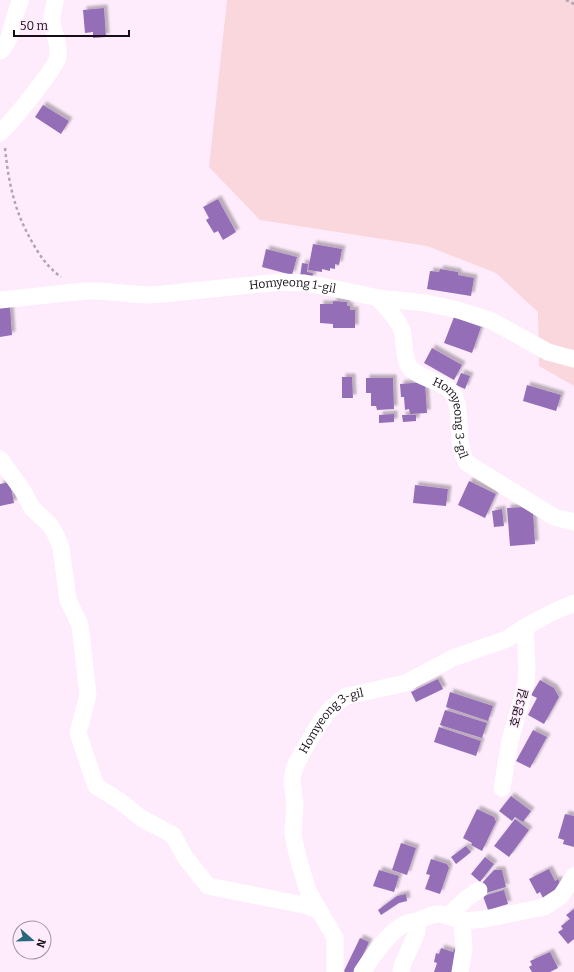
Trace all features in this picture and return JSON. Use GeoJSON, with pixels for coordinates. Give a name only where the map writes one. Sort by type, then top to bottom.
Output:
{"type":"FeatureCollection","features":[{"type":"Feature","properties":{"kind":"street"},"geometry":{"type":"LineString","coordinates":[[0,51],[6,45],[6,25],[16,11],[21,0]]}},
{"type":"Feature","properties":{"kind":"street"},"geometry":{"type":"LineString","coordinates":[[2,132],[57,62],[58,46],[51,17],[55,0]]}},
{"type":"Feature","properties":{"kind":"street","name":"Homyeong 1-gil"},"geometry":{"type":"LineString","coordinates":[[0,300],[81,291],[164,294],[292,282],[336,288],[378,298],[426,303],[451,308],[492,321],[548,352],[574,359]]}},
{"type":"Feature","properties":{"kind":"street","name":"Homyeong 3-gil"},"geometry":{"type":"LineString","coordinates":[[378,298],[395,317],[400,326],[407,361],[411,368],[446,388],[453,394],[456,404],[462,452],[467,464],[554,517],[574,522]]}},
{"type":"Feature","properties":{"kind":"street"},"geometry":{"type":"LineString","coordinates":[[0,459],[23,491],[32,508],[50,525],[61,548],[68,600],[80,626],[88,695],[78,733],[96,786],[120,801],[141,818],[173,835],[185,857],[208,886],[308,906],[319,911]]}},
{"type":"Feature","properties":{"kind":"street","name":"Homyeong 3-gil"},"geometry":{"type":"LineString","coordinates":[[335,972],[335,938],[306,885],[298,858],[293,832],[295,805],[292,780],[294,770],[297,762],[327,713],[339,700],[347,696],[406,683],[453,658],[506,639],[551,613],[574,603]]}},
{"type":"Feature","properties":{"kind":"street","name":"호명3길"},"geometry":{"type":"LineString","coordinates":[[502,788],[510,741],[526,683],[527,668],[525,627]]}},
{"type":"Feature","properties":{"kind":"street"},"geometry":{"type":"LineString","coordinates":[[362,972],[391,933],[403,924],[415,922],[436,913],[456,919],[485,919],[544,907],[561,896],[574,876]]}},
{"type":"Feature","properties":{"kind":"street"},"geometry":{"type":"LineString","coordinates":[[460,972],[464,948],[456,919],[466,899],[479,890]]}},
{"type":"Feature","properties":{"kind":"street"},"geometry":{"type":"LineString","coordinates":[[401,972],[402,966],[417,932],[415,922]]}},
{"type":"Feature","properties":{"kind":"path"},"geometry":{"type":"LineString","coordinates":[[566,0],[574,4]]}},
{"type":"Feature","properties":{"kind":"path"},"geometry":{"type":"LineString","coordinates":[[2,132],[15,206],[20,219],[28,235],[48,266],[56,274],[81,291]]}},
{"type":"Feature","properties":{"kind":"shaded area"},"geometry":{"type":"Polygon","coordinates":[[[227,0],[574,0],[574,386],[539,366],[538,312],[496,273],[427,246],[260,220],[209,167],[227,0]]]}},
{"type":"Feature","properties":{"kind":"building"},"geometry":{"type":"Polygon","coordinates":[[[104,8],[106,37],[93,38],[93,32],[85,33],[83,10],[104,8]]]}},
{"type":"Feature","properties":{"kind":"building"},"geometry":{"type":"Polygon","coordinates":[[[43,105],[69,121],[61,134],[35,117],[43,105]]]}},
{"type":"Feature","properties":{"kind":"building"},"geometry":{"type":"Polygon","coordinates":[[[218,199],[236,232],[223,240],[218,231],[214,233],[206,220],[209,218],[203,207],[218,199]]]}},
{"type":"Feature","properties":{"kind":"building"},"geometry":{"type":"Polygon","coordinates":[[[313,244],[342,249],[339,265],[335,264],[335,269],[330,268],[330,271],[322,269],[322,272],[308,270],[313,244]]]}},
{"type":"Feature","properties":{"kind":"building"},"geometry":{"type":"Polygon","coordinates":[[[266,249],[297,257],[292,275],[262,267],[266,249]]]}},
{"type":"Feature","properties":{"kind":"building"},"geometry":{"type":"Polygon","coordinates":[[[302,263],[308,264],[307,272],[313,273],[312,279],[300,277],[302,263]]]}},
{"type":"Feature","properties":{"kind":"building"},"geometry":{"type":"Polygon","coordinates":[[[440,269],[458,272],[458,275],[474,278],[471,296],[427,289],[430,271],[439,272],[440,269]]]}},
{"type":"Feature","properties":{"kind":"building"},"geometry":{"type":"Polygon","coordinates":[[[333,301],[347,302],[347,306],[350,306],[350,310],[355,310],[355,328],[333,328],[333,324],[320,323],[320,304],[333,304],[333,301]]]}},
{"type":"Feature","properties":{"kind":"building"},"geometry":{"type":"Polygon","coordinates":[[[10,307],[12,335],[0,337],[0,308],[10,307]]]}},
{"type":"Feature","properties":{"kind":"building"},"geometry":{"type":"Polygon","coordinates":[[[454,317],[481,327],[472,353],[444,343],[454,317]]]}},
{"type":"Feature","properties":{"kind":"building"},"geometry":{"type":"Polygon","coordinates":[[[432,348],[462,365],[454,380],[424,363],[432,348]]]}},
{"type":"Feature","properties":{"kind":"building"},"geometry":{"type":"Polygon","coordinates":[[[461,373],[470,376],[465,389],[456,385],[461,373]]]}},
{"type":"Feature","properties":{"kind":"building"},"geometry":{"type":"Polygon","coordinates":[[[342,377],[352,377],[353,398],[342,398],[342,377]]]}},
{"type":"Feature","properties":{"kind":"building"},"geometry":{"type":"Polygon","coordinates":[[[366,378],[393,378],[394,409],[377,410],[376,406],[371,406],[371,393],[366,393],[366,378]]]}},
{"type":"Feature","properties":{"kind":"building"},"geometry":{"type":"Polygon","coordinates":[[[425,382],[427,413],[410,414],[409,409],[405,410],[404,397],[401,397],[400,384],[425,382]]]}},
{"type":"Feature","properties":{"kind":"building"},"geometry":{"type":"Polygon","coordinates":[[[527,385],[561,395],[556,411],[523,401],[527,385]]]}},
{"type":"Feature","properties":{"kind":"building"},"geometry":{"type":"Polygon","coordinates":[[[394,414],[394,422],[379,423],[379,415],[394,414]]]}},
{"type":"Feature","properties":{"kind":"building"},"geometry":{"type":"Polygon","coordinates":[[[402,415],[416,415],[416,421],[403,422],[402,415]]]}},
{"type":"Feature","properties":{"kind":"building"},"geometry":{"type":"Polygon","coordinates":[[[469,481],[496,494],[485,518],[458,505],[469,481]]]}},
{"type":"Feature","properties":{"kind":"building"},"geometry":{"type":"Polygon","coordinates":[[[10,482],[14,503],[0,506],[0,484],[10,482]]]}},
{"type":"Feature","properties":{"kind":"building"},"geometry":{"type":"Polygon","coordinates":[[[415,485],[448,489],[446,506],[413,503],[415,485]]]}},
{"type":"Feature","properties":{"kind":"building"},"geometry":{"type":"Polygon","coordinates":[[[525,507],[533,512],[535,544],[510,546],[507,508],[525,507]]]}},
{"type":"Feature","properties":{"kind":"building"},"geometry":{"type":"Polygon","coordinates":[[[502,509],[504,526],[494,527],[492,511],[502,509]]]}},
{"type":"Feature","properties":{"kind":"building"},"geometry":{"type":"Polygon","coordinates":[[[438,679],[443,689],[416,702],[411,692],[438,679]]]}},
{"type":"Feature","properties":{"kind":"building"},"geometry":{"type":"Polygon","coordinates":[[[540,680],[554,688],[559,697],[544,724],[528,715],[537,698],[531,695],[540,680]]]}},
{"type":"Feature","properties":{"kind":"building"},"geometry":{"type":"Polygon","coordinates":[[[450,692],[493,706],[488,721],[446,707],[450,692]]]}},
{"type":"Feature","properties":{"kind":"building"},"geometry":{"type":"Polygon","coordinates":[[[445,710],[487,723],[482,738],[440,725],[445,710]]]}},
{"type":"Feature","properties":{"kind":"building"},"geometry":{"type":"Polygon","coordinates":[[[439,727],[481,741],[476,756],[434,742],[439,727]]]}},
{"type":"Feature","properties":{"kind":"building"},"geometry":{"type":"Polygon","coordinates":[[[533,730],[547,737],[530,768],[516,761],[533,730]]]}},
{"type":"Feature","properties":{"kind":"building"},"geometry":{"type":"Polygon","coordinates":[[[511,796],[531,811],[523,822],[515,817],[512,821],[499,811],[511,796]]]}},
{"type":"Feature","properties":{"kind":"building"},"geometry":{"type":"Polygon","coordinates":[[[477,809],[494,817],[496,822],[482,851],[471,845],[472,843],[463,838],[477,809]]]}},
{"type":"Feature","properties":{"kind":"building"},"geometry":{"type":"Polygon","coordinates":[[[565,814],[574,816],[574,847],[563,844],[564,840],[558,838],[565,814]]]}},
{"type":"Feature","properties":{"kind":"building"},"geometry":{"type":"Polygon","coordinates":[[[515,819],[529,830],[509,857],[494,846],[515,819]]]}},
{"type":"Feature","properties":{"kind":"building"},"geometry":{"type":"Polygon","coordinates":[[[401,843],[416,848],[407,875],[392,870],[401,843]]]}},
{"type":"Feature","properties":{"kind":"building"},"geometry":{"type":"Polygon","coordinates":[[[466,846],[471,852],[456,864],[451,857],[466,846]]]}},
{"type":"Feature","properties":{"kind":"building"},"geometry":{"type":"Polygon","coordinates":[[[485,857],[494,864],[480,882],[471,874],[485,857]]]}},
{"type":"Feature","properties":{"kind":"building"},"geometry":{"type":"Polygon","coordinates":[[[431,859],[447,864],[449,868],[440,894],[425,889],[430,875],[426,874],[431,859]]]}},
{"type":"Feature","properties":{"kind":"building"},"geometry":{"type":"Polygon","coordinates":[[[549,869],[555,881],[558,879],[562,888],[543,898],[540,892],[537,894],[529,879],[549,869]]]}},
{"type":"Feature","properties":{"kind":"building"},"geometry":{"type":"Polygon","coordinates":[[[379,870],[399,876],[394,892],[373,886],[379,870]]]}},
{"type":"Feature","properties":{"kind":"building"},"geometry":{"type":"Polygon","coordinates":[[[494,870],[502,870],[506,887],[486,893],[482,883],[494,870]]]}},
{"type":"Feature","properties":{"kind":"building"},"geometry":{"type":"Polygon","coordinates":[[[504,890],[508,904],[488,910],[483,896],[504,890]]]}},
{"type":"Feature","properties":{"kind":"building"},"geometry":{"type":"Polygon","coordinates":[[[406,894],[407,901],[399,903],[381,915],[378,910],[397,896],[406,894]]]}},
{"type":"Feature","properties":{"kind":"building"},"geometry":{"type":"Polygon","coordinates":[[[574,909],[574,939],[568,944],[558,932],[563,929],[561,926],[570,919],[566,915],[574,909]]]}},
{"type":"Feature","properties":{"kind":"building"},"geometry":{"type":"Polygon","coordinates":[[[360,938],[369,942],[355,972],[345,972],[344,971],[360,938]]]}},
{"type":"Feature","properties":{"kind":"building"},"geometry":{"type":"Polygon","coordinates":[[[441,948],[453,952],[454,949],[459,950],[453,972],[434,972],[437,963],[434,962],[436,953],[439,954],[441,948]]]}},
{"type":"Feature","properties":{"kind":"building"},"geometry":{"type":"Polygon","coordinates":[[[550,952],[558,968],[550,972],[532,972],[529,967],[532,965],[530,961],[550,952]]]}}]}
